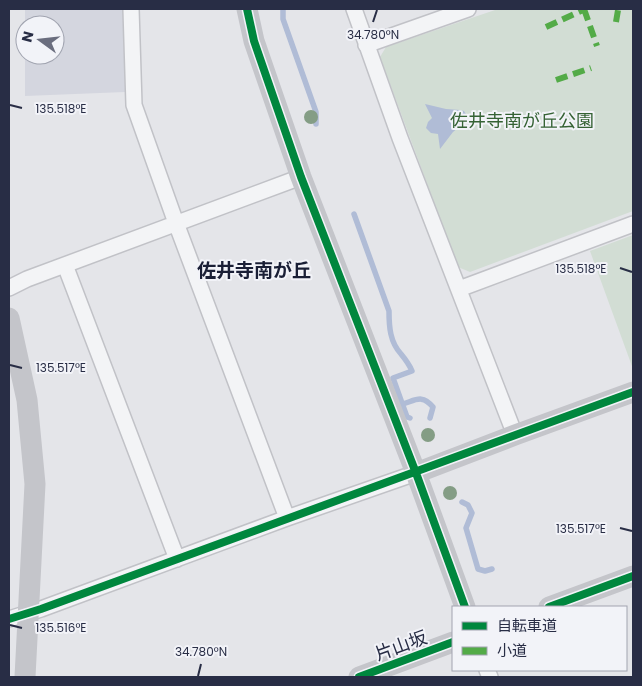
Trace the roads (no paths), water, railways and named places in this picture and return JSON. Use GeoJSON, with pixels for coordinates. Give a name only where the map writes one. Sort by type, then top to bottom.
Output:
{"type":"FeatureCollection","features":[{"type":"Feature","properties":{"kind":"street"},"geometry":{"type":"LineString","coordinates":[[132,9],[134,105],[176,223],[288,518]]}},
{"type":"Feature","properties":{"kind":"street"},"geometry":{"type":"LineString","coordinates":[[247,9],[254,42],[302,176],[416,473],[465,606]]}},
{"type":"Feature","properties":{"kind":"street"},"geometry":{"type":"LineString","coordinates":[[354,9],[400,138],[515,434]]}},
{"type":"Feature","properties":{"kind":"street"},"geometry":{"type":"LineString","coordinates":[[366,45],[468,9]]}},
{"type":"Feature","properties":{"kind":"street"},"geometry":{"type":"LineString","coordinates":[[9,288],[27,279],[302,176]]}},
{"type":"Feature","properties":{"kind":"street"},"geometry":{"type":"LineString","coordinates":[[459,289],[633,224]]}},
{"type":"Feature","properties":{"kind":"street"},"geometry":{"type":"LineString","coordinates":[[66,265],[176,559]]}},
{"type":"Feature","properties":{"kind":"street"},"geometry":{"type":"LineString","coordinates":[[9,318],[27,400],[35,484],[18,617],[24,677]]}},
{"type":"Feature","properties":{"kind":"street"},"geometry":{"type":"LineString","coordinates":[[18,617],[416,473],[515,434],[633,392]]}},
{"type":"Feature","properties":{"kind":"street"},"geometry":{"type":"LineString","coordinates":[[552,606],[633,576]]}},
{"type":"Feature","properties":{"kind":"street","name":"片山坂"},"geometry":{"type":"LineString","coordinates":[[359,677],[452,642]]}},
{"type":"Feature","properties":{"kind":"water"},"geometry":{"type":"Polygon","coordinates":[[[425,104],[460,110],[466,114],[464,123],[453,132],[440,149],[438,134],[431,133],[426,128],[432,118],[425,104]]]}},
{"type":"Feature","properties":{"kind":"waterway"},"geometry":{"type":"LineString","coordinates":[[283,9],[283,19],[316,112],[316,124]]}},
{"type":"Feature","properties":{"kind":"waterway"},"geometry":{"type":"LineString","coordinates":[[354,214],[389,311],[392,339],[412,371],[393,378],[407,417],[410,418]]}},
{"type":"Feature","properties":{"kind":"waterway"},"geometry":{"type":"LineString","coordinates":[[403,404],[419,399],[426,400],[433,407],[430,418]]}},
{"type":"Feature","properties":{"kind":"waterway"},"geometry":{"type":"LineString","coordinates":[[462,502],[468,505],[472,513],[466,528],[478,569],[485,571],[492,569]]}},
{"type":"Feature","properties":{"kind":"district","name":"佐井寺南が丘"},"geometry":{"type":"Point","coordinates":[254,270]}},
{"type":"Feature","properties":{"kind":"park label","name":"佐井寺南が丘公園"},"geometry":{"type":"Point","coordinates":[522,121]}}]}
